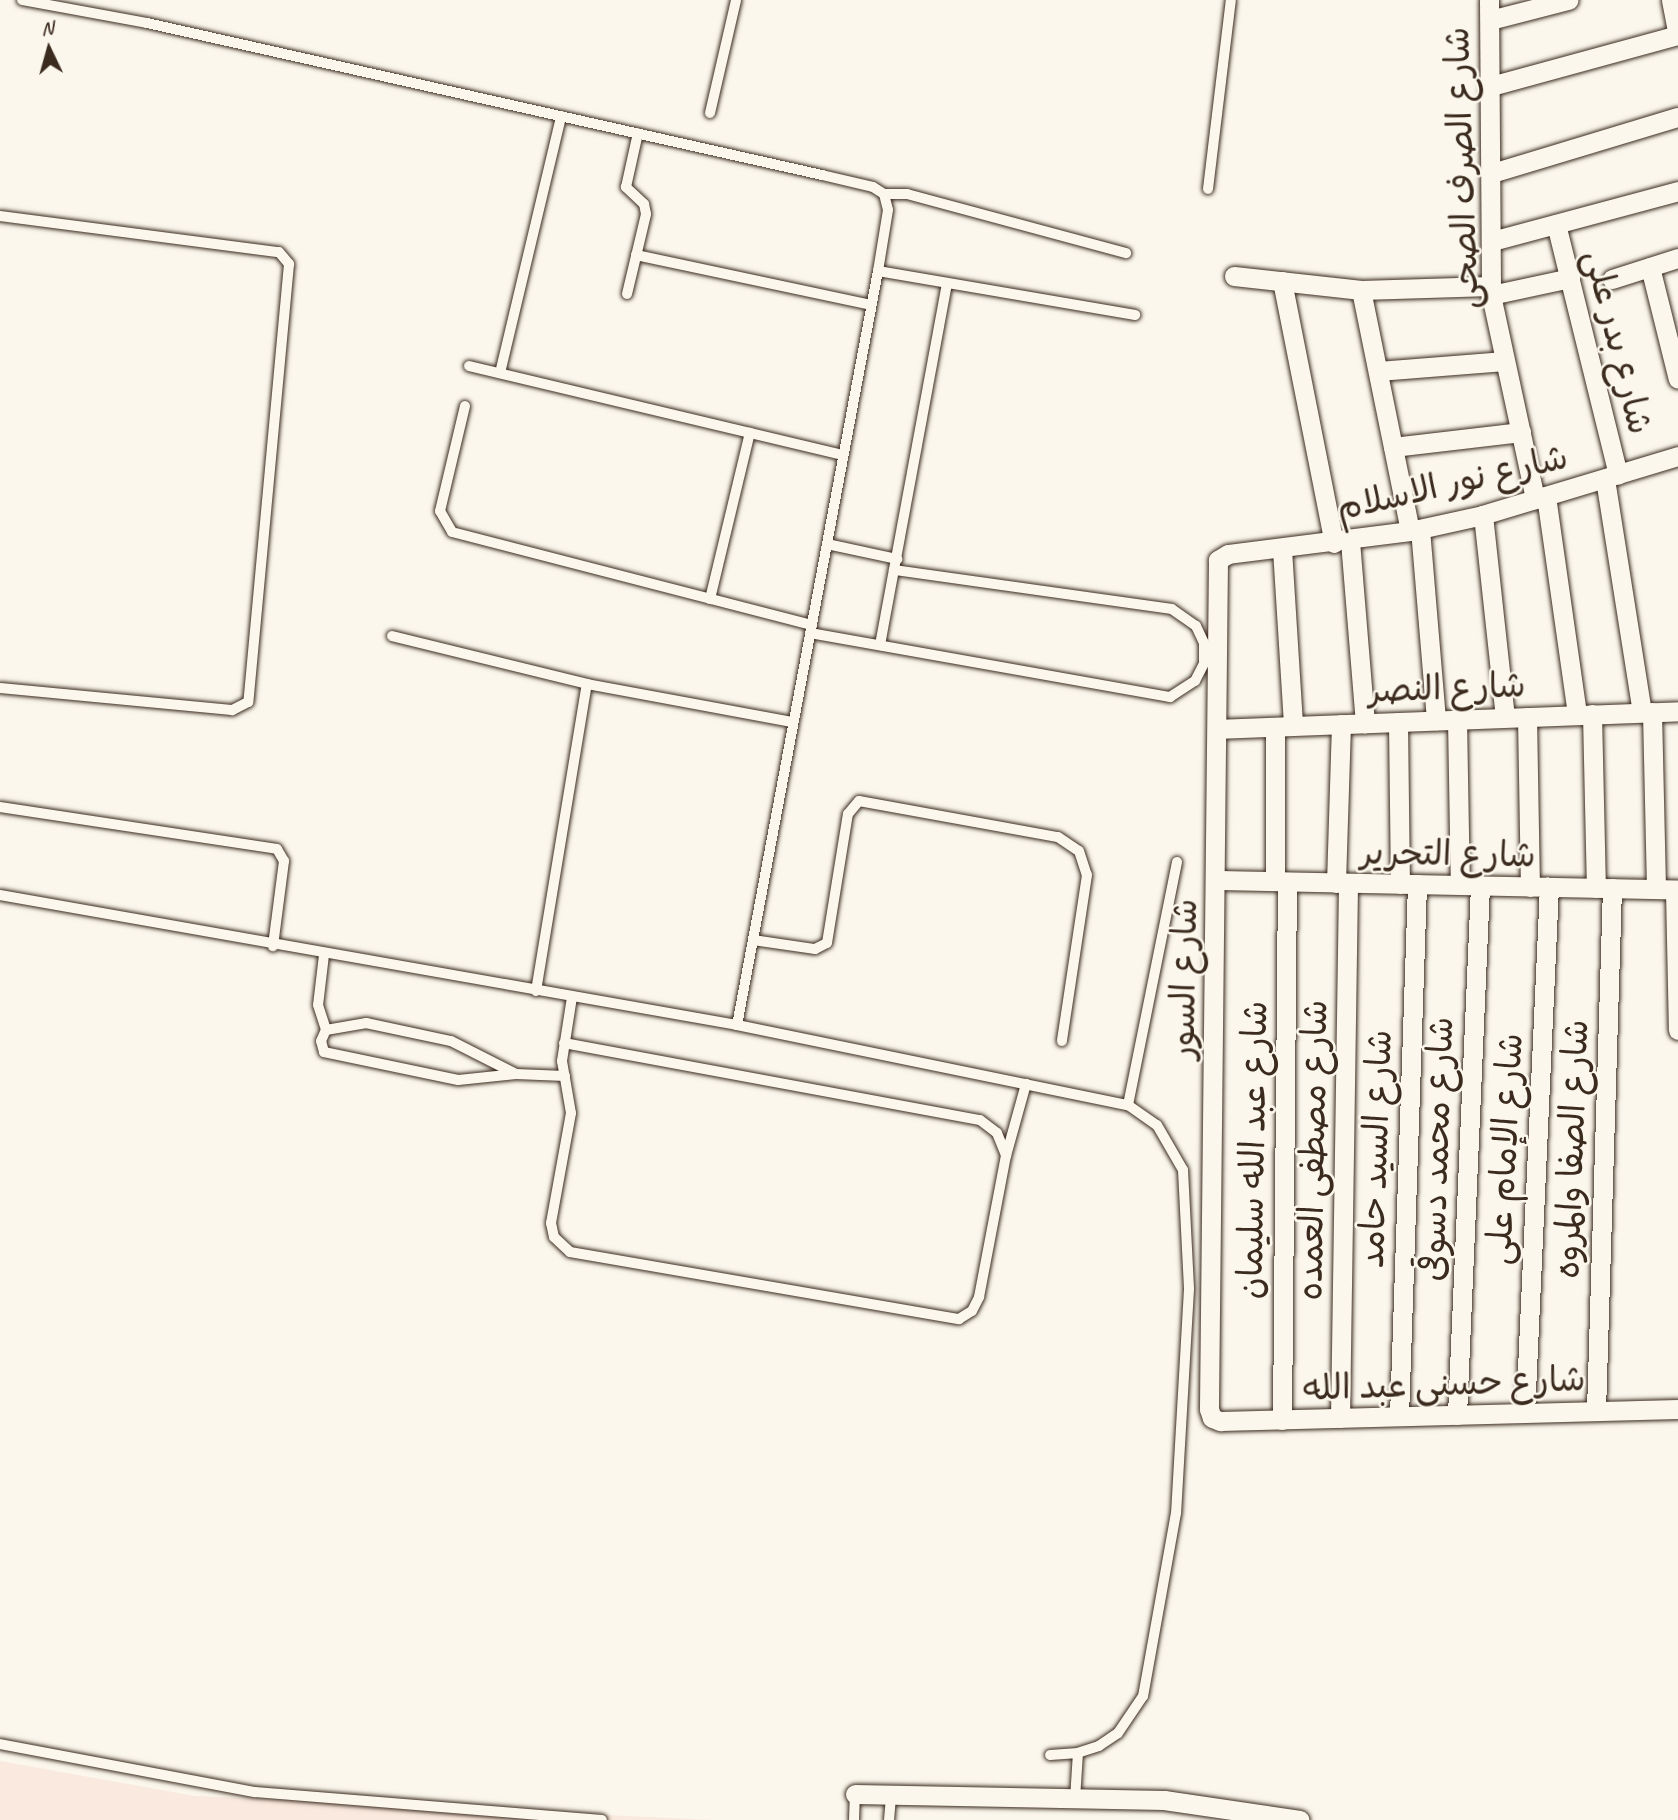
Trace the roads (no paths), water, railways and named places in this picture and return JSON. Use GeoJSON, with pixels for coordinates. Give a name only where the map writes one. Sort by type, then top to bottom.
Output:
{"type":"FeatureCollection","features":[{"type":"Feature","properties":{"kind":"street","name":"شارع الصرف الصحى"},"geometry":{"type":"LineString","coordinates":[[1489,0],[1491,290],[1521,432],[1540,498],[1584,714]]}},
{"type":"Feature","properties":{"kind":"street"},"geometry":{"type":"LineString","coordinates":[[1490,20],[1569,0]]}},
{"type":"Feature","properties":{"kind":"street"},"geometry":{"type":"LineString","coordinates":[[1491,86],[1678,35],[1671,0]]}},
{"type":"Feature","properties":{"kind":"street"},"geometry":{"type":"LineString","coordinates":[[1492,173],[1678,117]]}},
{"type":"Feature","properties":{"kind":"street"},"geometry":{"type":"LineString","coordinates":[[1492,241],[1678,191]]}},
{"type":"Feature","properties":{"kind":"street","name":"شارع بدر على"},"geometry":{"type":"LineString","coordinates":[[1556,224],[1612,476],[1670,890],[1678,1030]]}},
{"type":"Feature","properties":{"kind":"street"},"geometry":{"type":"LineString","coordinates":[[1612,279],[1678,258]]}},
{"type":"Feature","properties":{"kind":"street"},"geometry":{"type":"LineString","coordinates":[[1650,267],[1678,379]]}},
{"type":"Feature","properties":{"kind":"street"},"geometry":{"type":"LineString","coordinates":[[1234,276],[1361,290],[1491,290],[1570,278]]}},
{"type":"Feature","properties":{"kind":"street"},"geometry":{"type":"LineString","coordinates":[[1282,281],[1342,542],[1365,723]]}},
{"type":"Feature","properties":{"kind":"street"},"geometry":{"type":"LineString","coordinates":[[1361,290],[1393,447],[1415,530],[1436,720]]}},
{"type":"Feature","properties":{"kind":"street"},"geometry":{"type":"LineString","coordinates":[[1378,371],[1505,361]]}},
{"type":"Feature","properties":{"kind":"street"},"geometry":{"type":"LineString","coordinates":[[1393,447],[1521,432]]}},
{"type":"Feature","properties":{"kind":"street","name":"شارع نور الاسلام"},"geometry":{"type":"LineString","coordinates":[[1236,554],[1342,542],[1483,515],[1678,456]]}},
{"type":"Feature","properties":{"kind":"street"},"geometry":{"type":"LineString","coordinates":[[1483,515],[1505,717]]}},
{"type":"Feature","properties":{"kind":"street","name":"شارع عبد الله سليمان"},"geometry":{"type":"LineString","coordinates":[[1282,549],[1282,1420]]}},
{"type":"Feature","properties":{"kind":"street","name":"شارع السور"},"geometry":{"type":"LineString","coordinates":[[1212,1418],[1217,565],[1222,557],[1236,554]]}},
{"type":"Feature","properties":{"kind":"street","name":"شارع النصر"},"geometry":{"type":"LineString","coordinates":[[1218,729],[1678,711]]}},
{"type":"Feature","properties":{"kind":"street","name":"شارع الصفا والمروه"},"geometry":{"type":"LineString","coordinates":[[1584,714],[1604,888],[1596,1411]]}},
{"type":"Feature","properties":{"kind":"street","name":"شارع الإمام على"},"geometry":{"type":"LineString","coordinates":[[1524,1413],[1539,887],[1527,717]]}},
{"type":"Feature","properties":{"kind":"street","name":"شارع محمد دسوقى"},"geometry":{"type":"LineString","coordinates":[[1457,719],[1470,885],[1457,1415]]}},
{"type":"Feature","properties":{"kind":"street","name":"شارع السيد حامد"},"geometry":{"type":"LineString","coordinates":[[1398,722],[1408,884],[1399,1416]]}},
{"type":"Feature","properties":{"kind":"street","name":"شارع مصطفى العمده"},"geometry":{"type":"LineString","coordinates":[[1340,1418],[1341,724]]}},
{"type":"Feature","properties":{"kind":"street","name":"شارع التحرير"},"geometry":{"type":"LineString","coordinates":[[1217,880],[1670,890]]}},
{"type":"Feature","properties":{"kind":"street","name":"شارع حسنى عبد الله"},"geometry":{"type":"LineString","coordinates":[[1212,1418],[1282,1420],[1678,1409]]}},
{"type":"Feature","properties":{"kind":"street"},"geometry":{"type":"LineString","coordinates":[[855,1794],[1164,1800],[1300,1820]]}},
{"type":"Feature","properties":{"kind":"lane"},"geometry":{"type":"LineString","coordinates":[[22,0],[147,23],[638,133],[873,187],[884,194],[907,194],[1126,253]]}},
{"type":"Feature","properties":{"kind":"lane"},"geometry":{"type":"LineString","coordinates":[[710,113],[736,0]]}},
{"type":"Feature","properties":{"kind":"lane"},"geometry":{"type":"LineString","coordinates":[[1208,189],[1231,0]]}},
{"type":"Feature","properties":{"kind":"lane"},"geometry":{"type":"LineString","coordinates":[[500,373],[561,116]]}},
{"type":"Feature","properties":{"kind":"lane"},"geometry":{"type":"LineString","coordinates":[[627,294],[646,208],[628,192],[626,182],[638,133]]}},
{"type":"Feature","properties":{"kind":"lane"},"geometry":{"type":"LineString","coordinates":[[737,1025],[878,271],[888,210],[884,194]]}},
{"type":"Feature","properties":{"kind":"lane"},"geometry":{"type":"LineString","coordinates":[[0,216],[279,252],[289,264],[248,702],[232,710],[0,688]]}},
{"type":"Feature","properties":{"kind":"lane"},"geometry":{"type":"LineString","coordinates":[[636,255],[871,305]]}},
{"type":"Feature","properties":{"kind":"lane"},"geometry":{"type":"LineString","coordinates":[[878,271],[1135,315]]}},
{"type":"Feature","properties":{"kind":"lane"},"geometry":{"type":"LineString","coordinates":[[880,645],[947,283]]}},
{"type":"Feature","properties":{"kind":"lane"},"geometry":{"type":"LineString","coordinates":[[469,366],[844,455]]}},
{"type":"Feature","properties":{"kind":"lane"},"geometry":{"type":"LineString","coordinates":[[465,405],[440,511],[452,532],[710,599],[811,629],[880,645],[1170,697],[1195,681],[1204,663],[1204,643],[1196,626],[1172,609],[895,564],[827,544]]}},
{"type":"Feature","properties":{"kind":"lane"},"geometry":{"type":"LineString","coordinates":[[710,599],[750,432]]}},
{"type":"Feature","properties":{"kind":"lane"},"geometry":{"type":"LineString","coordinates":[[392,636],[587,684],[793,722]]}},
{"type":"Feature","properties":{"kind":"lane"},"geometry":{"type":"LineString","coordinates":[[536,991],[587,684]]}},
{"type":"Feature","properties":{"kind":"lane"},"geometry":{"type":"LineString","coordinates":[[753,940],[815,949],[827,943],[848,814],[859,801],[1058,837],[1079,851],[1087,874],[1062,1041]]}},
{"type":"Feature","properties":{"kind":"lane"},"geometry":{"type":"LineString","coordinates":[[0,807],[277,849],[284,861],[273,946]]}},
{"type":"Feature","properties":{"kind":"lane"},"geometry":{"type":"LineString","coordinates":[[1128,1105],[1177,862]]}},
{"type":"Feature","properties":{"kind":"lane"},"geometry":{"type":"LineString","coordinates":[[0,895],[324,955],[737,1025],[1128,1105],[1157,1125],[1183,1170],[1189,1289],[1184,1435],[1177,1513],[1143,1696],[1118,1733],[1078,1753],[1050,1755]]}},
{"type":"Feature","properties":{"kind":"lane"},"geometry":{"type":"LineString","coordinates":[[324,955],[318,1005],[326,1030],[321,1047],[329,1056],[458,1080],[516,1074],[565,1076]]}},
{"type":"Feature","properties":{"kind":"lane"},"geometry":{"type":"LineString","coordinates":[[572,997],[564,1043],[565,1076],[571,1113],[551,1223],[554,1237],[570,1252],[959,1319],[972,1311],[979,1297],[1006,1156],[1026,1084]]}},
{"type":"Feature","properties":{"kind":"lane"},"geometry":{"type":"LineString","coordinates":[[326,1030],[366,1023],[451,1041],[516,1074]]}},
{"type":"Feature","properties":{"kind":"lane"},"geometry":{"type":"LineString","coordinates":[[564,1043],[979,1120],[997,1133],[1006,1156]]}},
{"type":"Feature","properties":{"kind":"lane"},"geometry":{"type":"LineString","coordinates":[[0,1744],[255,1792],[602,1820]]}},
{"type":"Feature","properties":{"kind":"lane"},"geometry":{"type":"LineString","coordinates":[[1075,1799],[1078,1753]]}},
{"type":"Feature","properties":{"kind":"lane"},"geometry":{"type":"LineString","coordinates":[[854,1820],[855,1794]]}},
{"type":"Feature","properties":{"kind":"lane"},"geometry":{"type":"LineString","coordinates":[[889,1820],[891,1796]]}}]}
